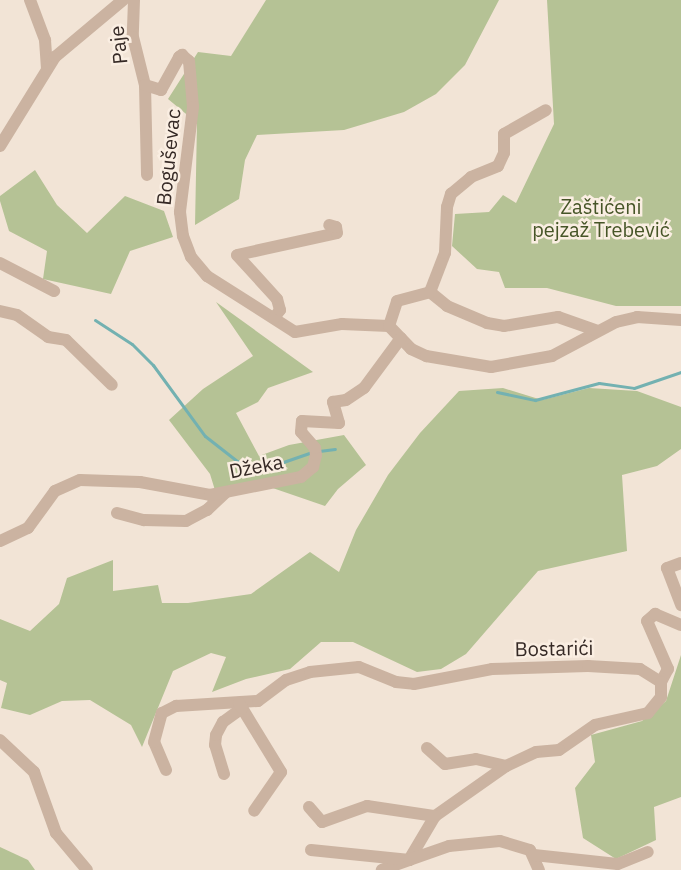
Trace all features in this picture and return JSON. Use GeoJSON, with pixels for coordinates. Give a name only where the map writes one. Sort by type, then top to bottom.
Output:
{"type":"FeatureCollection","features":[{"type":"Feature","properties":{"kind":"street"},"geometry":{"type":"LineString","coordinates":[[30,0],[45,40],[47,69]]}},
{"type":"Feature","properties":{"kind":"street"},"geometry":{"type":"LineString","coordinates":[[0,146],[47,69],[78,34],[123,0]]}},
{"type":"Feature","properties":{"kind":"street","name":"Paje"},"geometry":{"type":"LineString","coordinates":[[134,0],[133,37],[145,85],[147,175]]}},
{"type":"Feature","properties":{"kind":"street","name":"Boguševac"},"geometry":{"type":"LineString","coordinates":[[145,85],[161,90],[179,57],[182,55],[189,61],[194,107],[181,186],[183,236],[191,257],[207,276],[295,332],[333,325],[388,327]]}},
{"type":"Feature","properties":{"kind":"street"},"geometry":{"type":"LineString","coordinates":[[430,292],[445,253],[447,207],[451,194],[471,177],[498,166],[504,153],[504,134],[546,110]]}},
{"type":"Feature","properties":{"kind":"street"},"geometry":{"type":"LineString","coordinates":[[274,318],[280,309],[277,299],[237,255],[337,233],[336,227],[329,225]]}},
{"type":"Feature","properties":{"kind":"street"},"geometry":{"type":"LineString","coordinates":[[0,263],[54,291]]}},
{"type":"Feature","properties":{"kind":"street"},"geometry":{"type":"LineString","coordinates":[[430,292],[397,301],[388,327],[426,356],[491,367],[552,356],[598,331],[648,315],[681,320]]}},
{"type":"Feature","properties":{"kind":"street"},"geometry":{"type":"LineString","coordinates":[[430,292],[447,306],[487,323],[504,326],[558,317],[574,319],[598,331]]}},
{"type":"Feature","properties":{"kind":"street"},"geometry":{"type":"LineString","coordinates":[[0,311],[17,315],[48,337],[66,340],[112,385]]}},
{"type":"Feature","properties":{"kind":"street","name":"Džeka"},"geometry":{"type":"LineString","coordinates":[[0,541],[28,528],[55,491],[80,480],[104,479],[190,493],[226,492],[301,477],[313,467],[316,451],[301,432],[302,421],[339,423],[333,402],[346,400],[364,388],[400,338]]}},
{"type":"Feature","properties":{"kind":"street"},"geometry":{"type":"LineString","coordinates":[[117,513],[144,520],[186,521],[207,510],[226,492]]}},
{"type":"Feature","properties":{"kind":"street"},"geometry":{"type":"LineString","coordinates":[[681,563],[668,566],[681,605]]}},
{"type":"Feature","properties":{"kind":"street"},"geometry":{"type":"LineString","coordinates":[[409,860],[435,816],[506,766],[536,752],[559,750],[595,725],[648,713],[661,697],[661,682],[668,669],[647,621],[655,614],[681,626]]}},
{"type":"Feature","properties":{"kind":"street","name":"Bostarići"},"geometry":{"type":"LineString","coordinates":[[166,770],[154,742],[162,712],[176,706],[240,705],[258,700],[286,680],[310,672],[350,668],[414,684],[463,672],[548,666],[640,669],[661,682]]}},
{"type":"Feature","properties":{"kind":"street"},"geometry":{"type":"LineString","coordinates":[[224,774],[216,735],[223,722],[240,705],[281,772],[254,810]]}},
{"type":"Feature","properties":{"kind":"street"},"geometry":{"type":"LineString","coordinates":[[0,740],[34,772],[56,833],[87,870]]}},
{"type":"Feature","properties":{"kind":"street"},"geometry":{"type":"LineString","coordinates":[[427,748],[445,764],[476,759],[506,766]]}},
{"type":"Feature","properties":{"kind":"street"},"geometry":{"type":"LineString","coordinates":[[309,807],[322,822],[367,806],[435,816]]}},
{"type":"Feature","properties":{"kind":"street"},"geometry":{"type":"LineString","coordinates":[[382,870],[449,846],[500,841],[522,846],[534,855],[618,864],[648,852]]}},
{"type":"Feature","properties":{"kind":"street"},"geometry":{"type":"LineString","coordinates":[[311,850],[409,860]]}},
{"type":"Feature","properties":{"kind":"street"},"geometry":{"type":"LineString","coordinates":[[534,855],[539,870]]}},
{"type":"Feature","properties":{"kind":"green space"},"geometry":{"type":"Polygon","coordinates":[[[266,0],[499,0],[465,65],[436,94],[404,112],[344,130],[257,135],[245,160],[239,199],[195,225],[197,123],[168,99],[198,52],[231,56],[266,0]]]}},
{"type":"Feature","properties":{"kind":"green space","name":"Zaštićeni pejzaž Trebević"},"geometry":{"type":"Polygon","coordinates":[[[547,0],[681,0],[681,306],[616,306],[547,288],[505,288],[499,272],[477,269],[452,246],[455,214],[489,212],[503,195],[516,203],[554,124],[547,0]]]}},
{"type":"Feature","properties":{"kind":"green space"},"geometry":{"type":"Polygon","coordinates":[[[35,170],[57,205],[87,233],[125,196],[164,211],[173,237],[130,251],[111,294],[43,279],[47,251],[9,231],[0,201],[0,196],[35,170]]]}},
{"type":"Feature","properties":{"kind":"green space"},"geometry":{"type":"Polygon","coordinates":[[[216,302],[313,372],[268,388],[258,402],[236,413],[259,456],[289,445],[344,435],[366,465],[338,489],[325,506],[261,484],[218,500],[210,474],[169,420],[203,389],[253,356],[216,302]]]}},
{"type":"Feature","properties":{"kind":"green space"},"geometry":{"type":"Polygon","coordinates":[[[503,388],[542,400],[589,388],[637,391],[681,407],[681,449],[657,466],[622,475],[627,551],[538,571],[466,654],[441,669],[417,672],[353,642],[321,642],[290,669],[246,679],[212,692],[226,657],[211,653],[173,671],[142,747],[131,725],[90,700],[62,701],[30,715],[1,708],[7,683],[0,680],[0,619],[30,631],[59,604],[67,578],[113,560],[113,591],[158,585],[162,603],[188,603],[251,594],[310,552],[339,572],[356,530],[388,475],[420,433],[459,391],[503,388]]]}},
{"type":"Feature","properties":{"kind":"green space"},"geometry":{"type":"Polygon","coordinates":[[[681,655],[681,797],[654,807],[656,840],[616,859],[583,838],[575,788],[595,762],[591,735],[642,721],[666,701],[681,655]]]}},
{"type":"Feature","properties":{"kind":"green space"},"geometry":{"type":"Polygon","coordinates":[[[0,847],[28,860],[35,870],[0,870],[0,847]]]}},
{"type":"Feature","properties":{"kind":"waterway"},"geometry":{"type":"LineString","coordinates":[[95,320],[132,344],[153,365],[205,436],[237,461],[263,469],[312,452]]}},
{"type":"Feature","properties":{"kind":"waterway"},"geometry":{"type":"LineString","coordinates":[[497,392],[535,400],[599,383],[634,388],[681,372]]}},
{"type":"Feature","properties":{"kind":"waterway"},"geometry":{"type":"LineString","coordinates":[[319,451],[335,449]]}}]}
